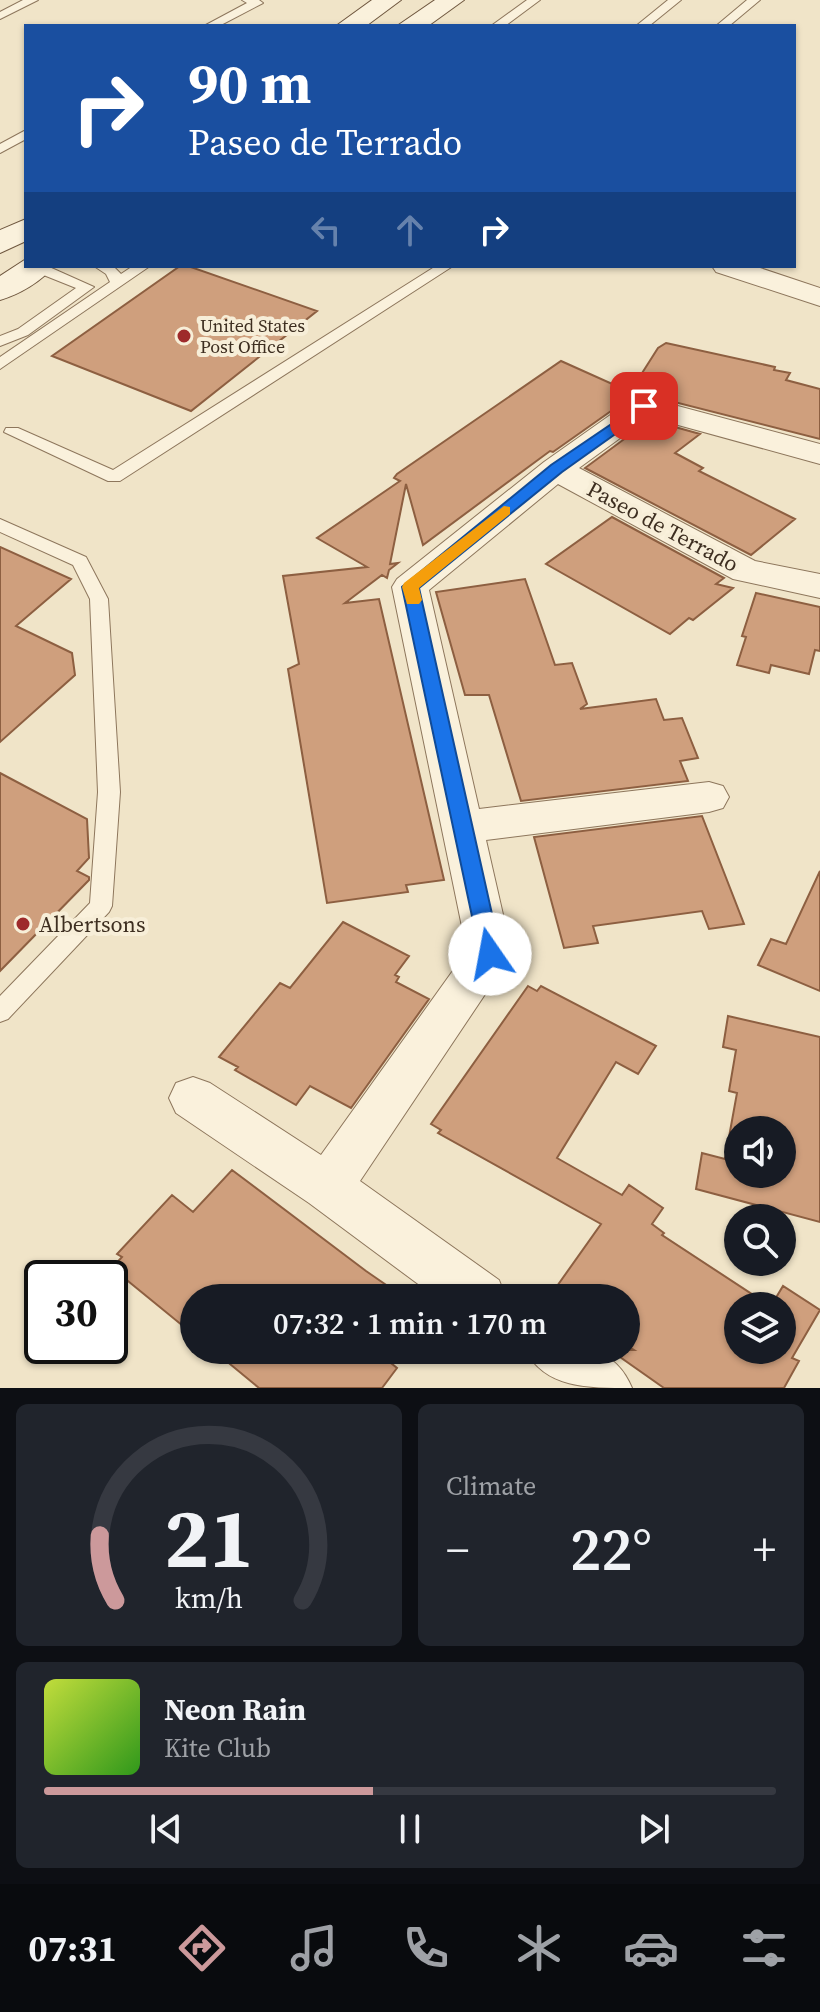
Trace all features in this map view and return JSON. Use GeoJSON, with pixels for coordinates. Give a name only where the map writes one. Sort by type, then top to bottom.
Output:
{"type":"FeatureCollection","features":[{"type":"Feature","properties":{"kind":"main road"},"geometry":{"type":"LineString","coordinates":[[352,24],[389,0]]}},
{"type":"Feature","properties":{"kind":"main road"},"geometry":{"type":"LineString","coordinates":[[413,24],[452,0]]}},
{"type":"Feature","properties":{"kind":"main road"},"geometry":{"type":"LineString","coordinates":[[0,244],[24,229]]}},
{"type":"Feature","properties":{"kind":"main road"},"geometry":{"type":"LineString","coordinates":[[0,290],[33,268]]}},
{"type":"Feature","properties":{"kind":"street"},"geometry":{"type":"LineString","coordinates":[[732,268],[820,297]]}},
{"type":"Feature","properties":{"kind":"street","name":"Paseo de Terrado"},"geometry":{"type":"LineString","coordinates":[[327,1187],[490,954],[410,587],[556,469],[644,406],[820,454]]}},
{"type":"Feature","properties":{"kind":"street","name":"Paseo de Terrado"},"geometry":{"type":"LineString","coordinates":[[556,469],[745,571],[820,586]]}},
{"type":"Feature","properties":{"kind":"street"},"geometry":{"type":"LineString","coordinates":[[463,827],[709,797]]}},
{"type":"Feature","properties":{"kind":"street"},"geometry":{"type":"LineString","coordinates":[[193,1098],[327,1187],[461,1284]]}},
{"type":"Feature","properties":{"kind":"street"},"geometry":{"type":"LineString","coordinates":[[572,1364],[605,1388]]}},
{"type":"Feature","properties":{"kind":"lane"},"geometry":{"type":"LineString","coordinates":[[0,16],[32,0]]}},
{"type":"Feature","properties":{"kind":"lane"},"geometry":{"type":"LineString","coordinates":[[214,24],[257,3],[248,0]]}},
{"type":"Feature","properties":{"kind":"lane"},"geometry":{"type":"LineString","coordinates":[[500,24],[534,0]]}},
{"type":"Feature","properties":{"kind":"lane"},"geometry":{"type":"LineString","coordinates":[[645,24],[675,0]]}},
{"type":"Feature","properties":{"kind":"lane"},"geometry":{"type":"LineString","coordinates":[[724,24],[754,0]]}},
{"type":"Feature","properties":{"kind":"lane"},"geometry":{"type":"LineString","coordinates":[[0,149],[24,135]]}},
{"type":"Feature","properties":{"kind":"lane"},"geometry":{"type":"LineString","coordinates":[[0,341],[23,332],[87,287],[41,268]]}},
{"type":"Feature","properties":{"kind":"lane"},"geometry":{"type":"LineString","coordinates":[[105,268],[112,271],[118,283]]}},
{"type":"Feature","properties":{"kind":"lane"},"geometry":{"type":"LineString","coordinates":[[0,364],[140,268]]}},
{"type":"Feature","properties":{"kind":"lane"},"geometry":{"type":"LineString","coordinates":[[12,432],[114,477],[443,268]]}},
{"type":"Feature","properties":{"kind":"lane"},"geometry":{"type":"LineString","coordinates":[[0,525],[80,561],[99,599],[109,792],[101,906],[0,1012]]}},
{"type":"Feature","properties":{"kind":"building","name":"United States Post Office"},"geometry":{"type":"Polygon","coordinates":[[[177,268],[194,268],[317,311],[191,411],[52,356],[177,268]]]}},
{"type":"Feature","properties":{"kind":"building"},"geometry":{"type":"Polygon","coordinates":[[[666,343],[775,367],[774,370],[790,373],[786,380],[820,389],[820,439],[643,394],[631,397],[553,452],[550,451],[423,545],[406,484],[390,564],[398,563],[389,570],[387,578],[382,575],[345,603],[379,599],[444,880],[406,885],[408,892],[327,903],[288,669],[299,664],[283,576],[367,567],[317,538],[400,481],[394,478],[397,474],[561,361],[630,392],[658,348],[666,343]]]}},
{"type":"Feature","properties":{"kind":"building"},"geometry":{"type":"Polygon","coordinates":[[[650,420],[700,434],[675,453],[703,468],[699,471],[795,519],[751,555],[585,468],[650,420]]]}},
{"type":"Feature","properties":{"kind":"building"},"geometry":{"type":"Polygon","coordinates":[[[612,517],[724,578],[716,584],[733,588],[670,634],[546,564],[612,517]]]}},
{"type":"Feature","properties":{"kind":"building"},"geometry":{"type":"Polygon","coordinates":[[[0,547],[71,579],[16,626],[72,653],[75,675],[0,742],[0,547]]]}},
{"type":"Feature","properties":{"kind":"building"},"geometry":{"type":"Polygon","coordinates":[[[525,579],[555,665],[572,663],[587,704],[580,709],[656,699],[664,720],[682,718],[698,758],[680,761],[688,781],[521,801],[489,695],[465,695],[436,592],[525,579]]]}},
{"type":"Feature","properties":{"kind":"building"},"geometry":{"type":"Polygon","coordinates":[[[756,593],[820,607],[820,651],[815,650],[809,674],[771,665],[769,673],[737,665],[746,637],[742,636],[756,593]]]}},
{"type":"Feature","properties":{"kind":"building","name":"Albertsons"},"geometry":{"type":"Polygon","coordinates":[[[0,773],[87,819],[89,858],[77,871],[89,880],[0,971],[0,773]]]}},
{"type":"Feature","properties":{"kind":"building"},"geometry":{"type":"Polygon","coordinates":[[[702,816],[744,924],[709,929],[702,911],[593,926],[598,943],[564,948],[534,837],[702,816]]]}},
{"type":"Feature","properties":{"kind":"building"},"geometry":{"type":"Polygon","coordinates":[[[820,871],[820,991],[758,965],[771,939],[786,944],[820,871]]]}},
{"type":"Feature","properties":{"kind":"building"},"geometry":{"type":"Polygon","coordinates":[[[343,922],[409,956],[395,975],[399,977],[396,982],[429,999],[351,1108],[310,1086],[296,1105],[235,1070],[238,1067],[219,1057],[280,983],[290,988],[343,922]]]}},
{"type":"Feature","properties":{"kind":"building"},"geometry":{"type":"Polygon","coordinates":[[[528,986],[537,991],[541,986],[656,1046],[638,1074],[616,1062],[557,1158],[622,1195],[629,1185],[663,1208],[652,1224],[664,1233],[662,1235],[749,1292],[724,1292],[724,1364],[796,1364],[796,1360],[799,1361],[784,1388],[664,1388],[630,1364],[640,1364],[640,1284],[558,1284],[601,1224],[438,1133],[441,1130],[431,1124],[528,986]]]}},
{"type":"Feature","properties":{"kind":"building"},"geometry":{"type":"Polygon","coordinates":[[[728,1016],[820,1037],[820,1222],[796,1216],[796,1204],[752,1204],[696,1189],[702,1153],[724,1159],[724,1188],[796,1188],[796,1116],[733,1116],[737,1093],[729,1091],[736,1050],[723,1047],[728,1016]]]}},
{"type":"Feature","properties":{"kind":"building"},"geometry":{"type":"Polygon","coordinates":[[[232,1170],[385,1284],[180,1284],[180,1324],[128,1281],[128,1260],[119,1260],[122,1257],[117,1254],[172,1195],[193,1212],[232,1170]]]}},
{"type":"Feature","properties":{"kind":"building"},"geometry":{"type":"Polygon","coordinates":[[[796,1294],[820,1310],[796,1351],[796,1294]]]}},
{"type":"Feature","properties":{"kind":"building"},"geometry":{"type":"Polygon","coordinates":[[[230,1364],[392,1364],[397,1368],[382,1388],[259,1388],[230,1364]]]}},
{"type":"Feature","properties":{"kind":"slow traffic"},"geometry":{"type":"LineString","coordinates":[[413,600],[410,587],[504,511]]}},
{"type":"Feature","properties":{"kind":"place","name":"United States Post Office"},"geometry":{"type":"Point","coordinates":[184,336]}},
{"type":"Feature","properties":{"kind":"place","name":"Albertsons"},"geometry":{"type":"Point","coordinates":[23,924]}},
{"type":"Feature","properties":{"kind":"route"},"geometry":{"type":"LineString","coordinates":[[490,954],[410,587],[556,469],[644,406]]}}]}
